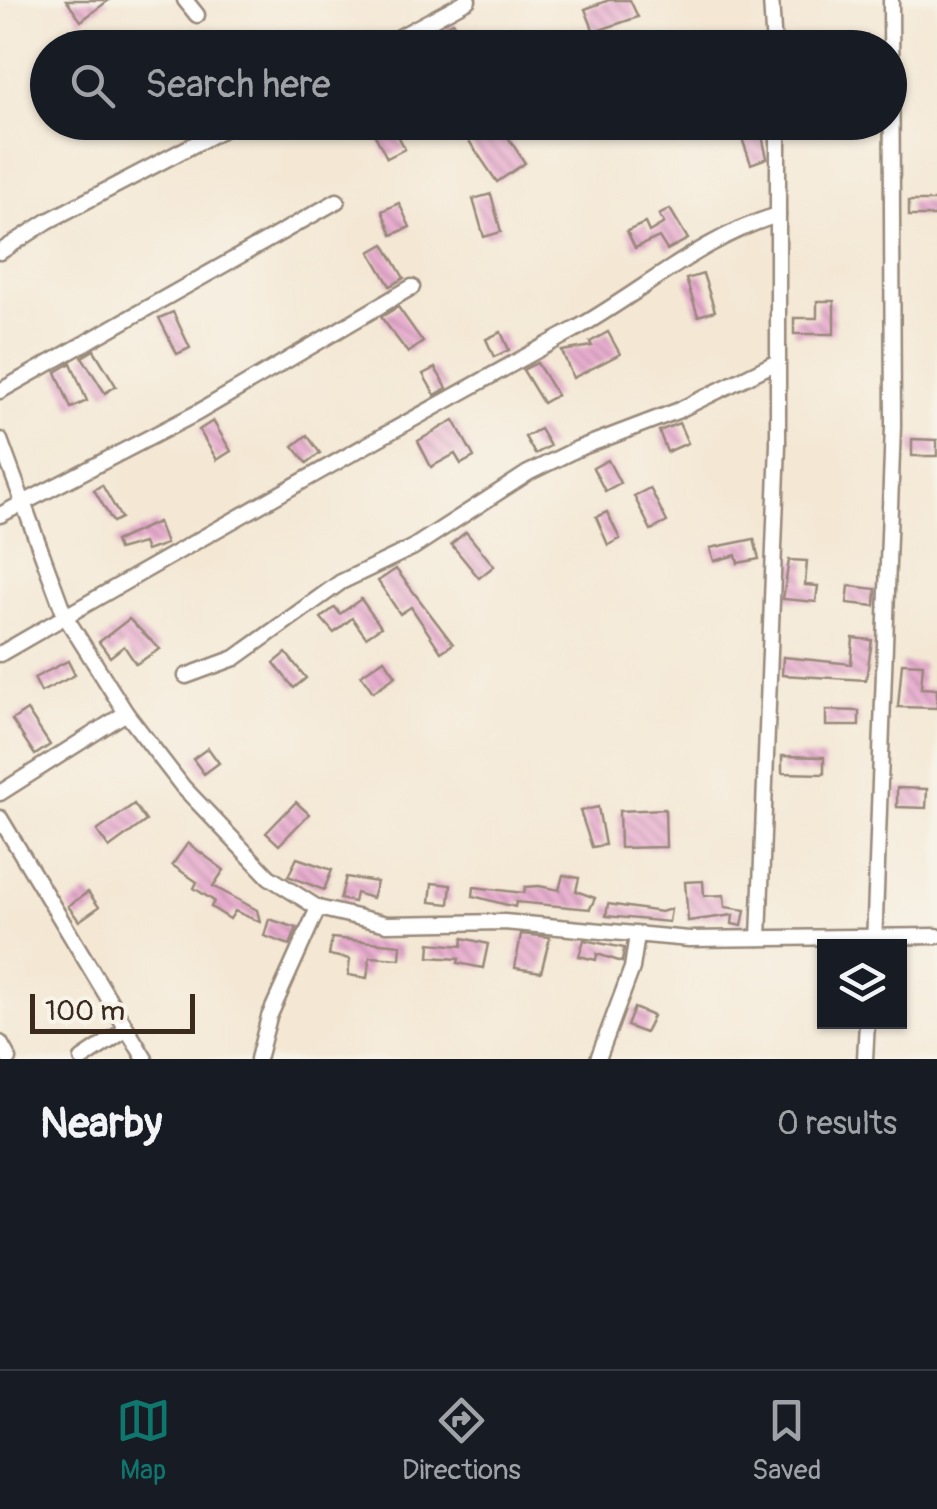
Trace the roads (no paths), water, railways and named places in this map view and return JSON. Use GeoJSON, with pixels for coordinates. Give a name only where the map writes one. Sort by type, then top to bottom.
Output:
{"type":"FeatureCollection","features":[{"type":"Feature","properties":{"kind":"street"},"geometry":{"type":"LineString","coordinates":[[185,0],[196,15]]}},
{"type":"Feature","properties":{"kind":"street"},"geometry":{"type":"LineString","coordinates":[[412,30],[468,0]]}},
{"type":"Feature","properties":{"kind":"street"},"geometry":{"type":"LineString","coordinates":[[772,0],[773,30]]}},
{"type":"Feature","properties":{"kind":"street"},"geometry":{"type":"LineString","coordinates":[[891,0],[891,30]]}},
{"type":"Feature","properties":{"kind":"street"},"geometry":{"type":"LineString","coordinates":[[0,252],[48,221],[202,140]]}},
{"type":"Feature","properties":{"kind":"street"},"geometry":{"type":"LineString","coordinates":[[760,938],[778,444],[778,140]]}},
{"type":"Feature","properties":{"kind":"street"},"geometry":{"type":"LineString","coordinates":[[874,939],[894,426],[892,140]]}},
{"type":"Feature","properties":{"kind":"street"},"geometry":{"type":"LineString","coordinates":[[0,391],[337,201]]}},
{"type":"Feature","properties":{"kind":"street"},"geometry":{"type":"LineString","coordinates":[[0,654],[576,328],[728,233],[778,215]]}},
{"type":"Feature","properties":{"kind":"street"},"geometry":{"type":"LineString","coordinates":[[0,515],[197,413],[412,286]]}},
{"type":"Feature","properties":{"kind":"street"},"geometry":{"type":"LineString","coordinates":[[186,676],[235,658],[341,582],[412,548],[528,473],[577,449],[677,411],[777,362]]}},
{"type":"Feature","properties":{"kind":"street"},"geometry":{"type":"LineString","coordinates":[[0,440],[66,616],[126,713],[183,787],[268,877],[318,908],[387,924],[504,922],[636,935],[817,940]]}},
{"type":"Feature","properties":{"kind":"street"},"geometry":{"type":"LineString","coordinates":[[0,793],[126,713]]}},
{"type":"Feature","properties":{"kind":"street"},"geometry":{"type":"LineString","coordinates":[[0,818],[145,1059]]}},
{"type":"Feature","properties":{"kind":"street"},"geometry":{"type":"LineString","coordinates":[[258,1059],[269,1018],[318,908]]}},
{"type":"Feature","properties":{"kind":"street"},"geometry":{"type":"LineString","coordinates":[[598,1059],[632,968],[636,935]]}},
{"type":"Feature","properties":{"kind":"street"},"geometry":{"type":"LineString","coordinates":[[906,939],[937,936]]}},
{"type":"Feature","properties":{"kind":"street"},"geometry":{"type":"LineString","coordinates":[[82,1059],[126,1029]]}},
{"type":"Feature","properties":{"kind":"street"},"geometry":{"type":"LineString","coordinates":[[865,1059],[867,1029]]}},
{"type":"Feature","properties":{"kind":"street"},"geometry":{"type":"LineString","coordinates":[[0,1043],[9,1059]]}}]}
